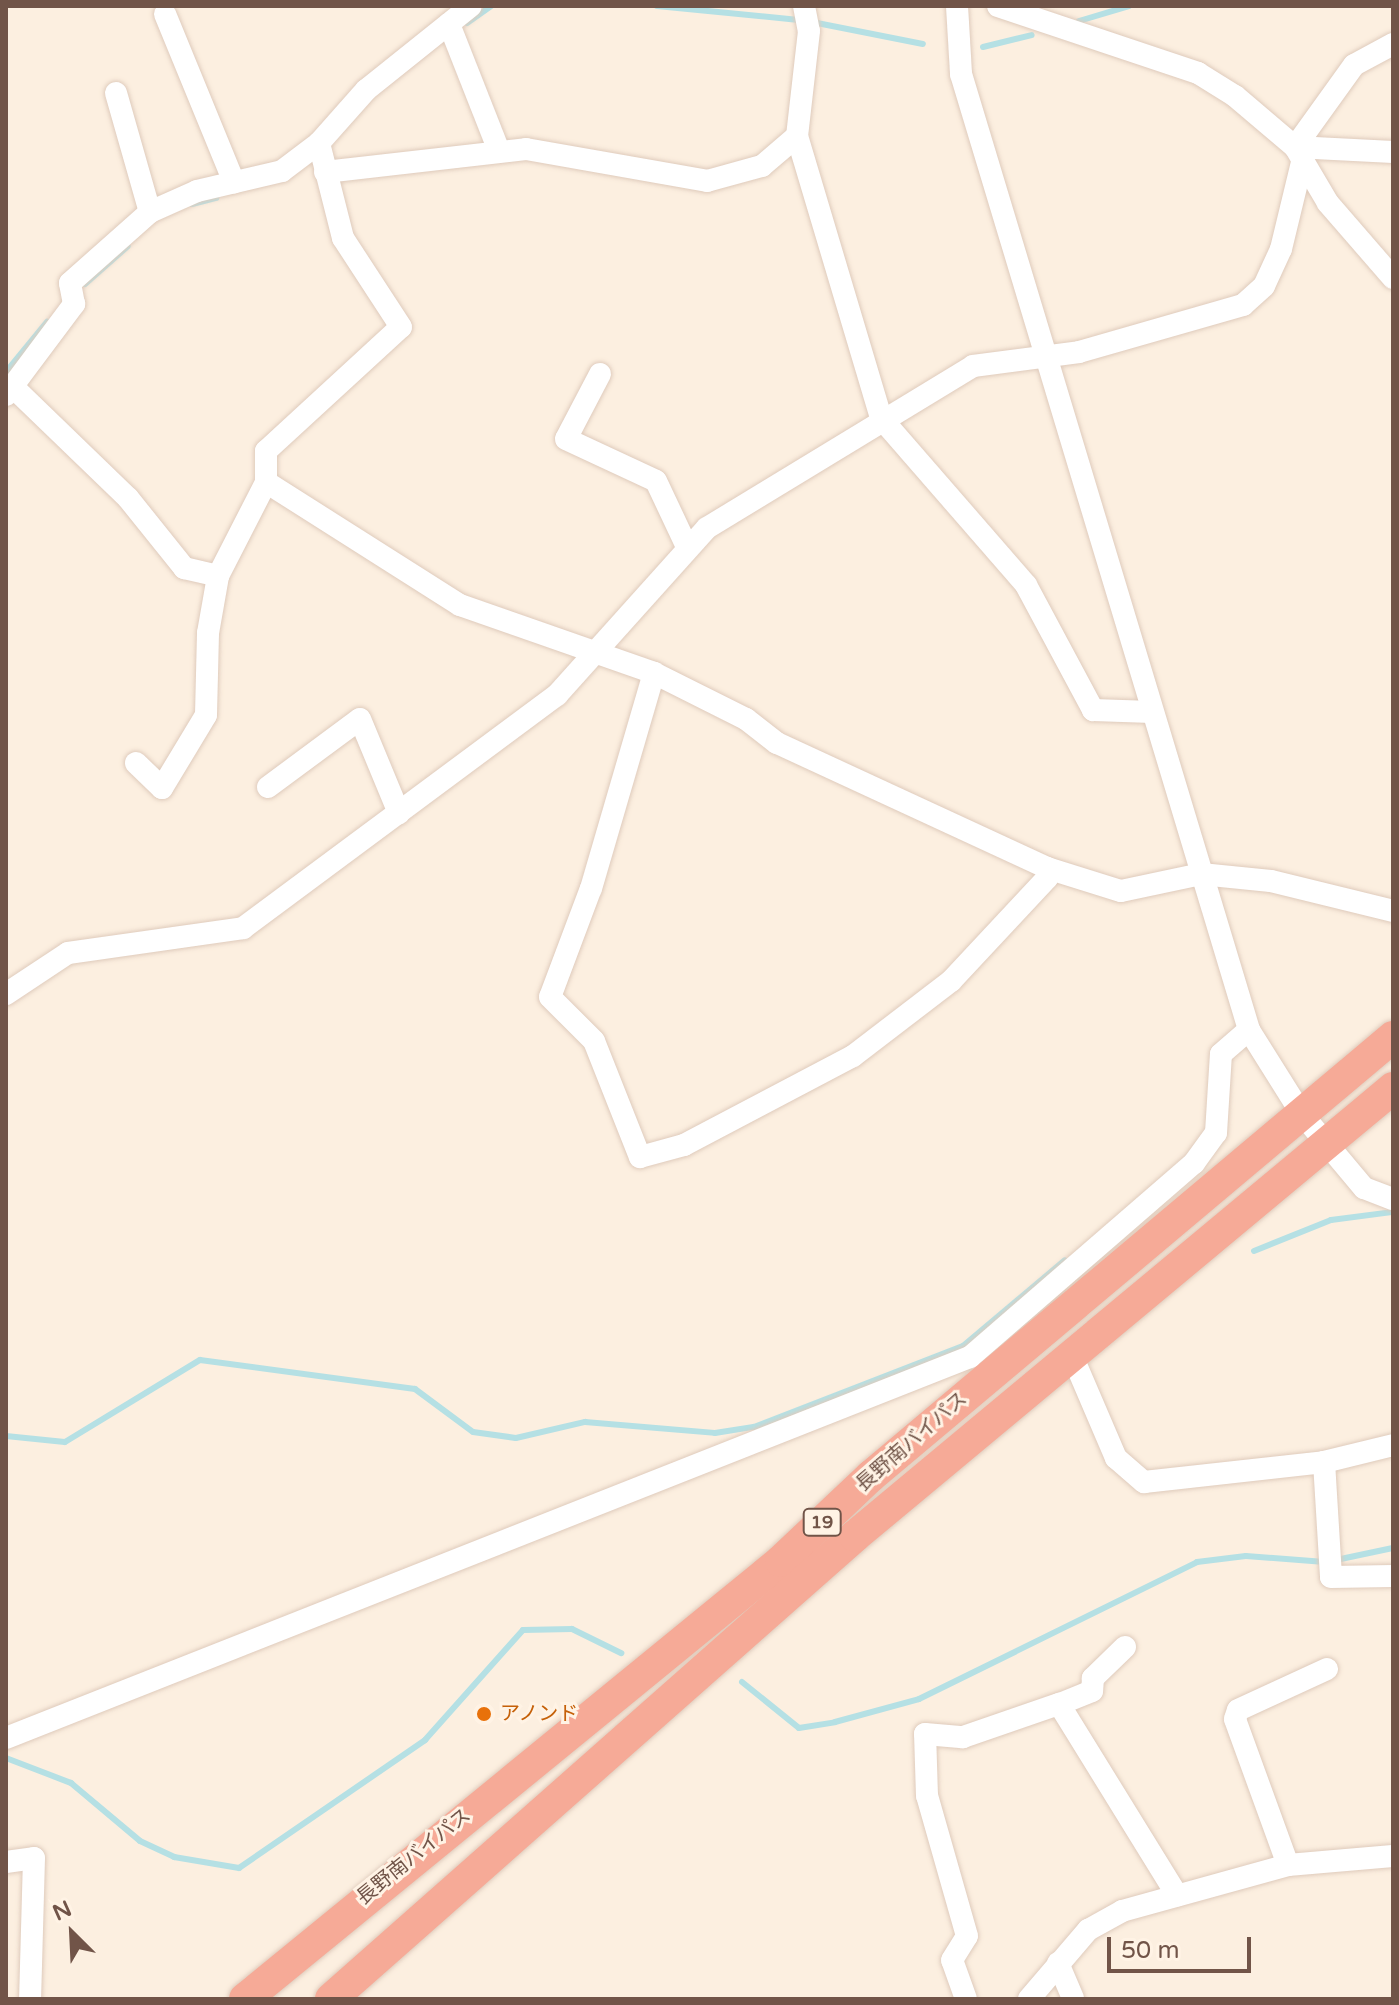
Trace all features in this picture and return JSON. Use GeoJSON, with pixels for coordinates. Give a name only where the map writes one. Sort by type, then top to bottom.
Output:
{"type":"FeatureCollection","features":[{"type":"Feature","properties":{"kind":"highway","name":"長野南バイパス"},"geometry":{"type":"LineString","coordinates":[[245,1999],[781,1561],[1393,1037]]}},
{"type":"Feature","properties":{"kind":"highway","name":"長野南バイパス"},"geometry":{"type":"LineString","coordinates":[[331,1999],[855,1536],[1074,1360],[1393,1088]]}},
{"type":"Feature","properties":{"kind":"street"},"geometry":{"type":"LineString","coordinates":[[218,576],[184,568],[128,498],[9,390],[74,304],[70,283],[150,212],[234,182],[282,171],[319,143],[366,90],[471,6]]}},
{"type":"Feature","properties":{"kind":"street"},"geometry":{"type":"LineString","coordinates":[[957,6],[961,74],[1041,356],[1249,1030],[1301,1113],[1364,1188],[1393,1199]]}},
{"type":"Feature","properties":{"kind":"street"},"geometry":{"type":"LineString","coordinates":[[998,6],[1045,13],[1198,73],[1299,155],[1393,278]]}},
{"type":"Feature","properties":{"kind":"street"},"geometry":{"type":"LineString","coordinates":[[165,14],[234,182]]}},
{"type":"Feature","properties":{"kind":"street"},"geometry":{"type":"LineString","coordinates":[[806,14],[797,136],[881,418],[1026,585],[1093,710],[1152,712]]}},
{"type":"Feature","properties":{"kind":"street"},"geometry":{"type":"LineString","coordinates":[[449,24],[499,151]]}},
{"type":"Feature","properties":{"kind":"street"},"geometry":{"type":"LineString","coordinates":[[6,994],[68,953],[243,928],[557,695],[687,547],[755,493],[973,366],[1041,356],[1243,305],[1264,286],[1281,249],[1299,155],[1354,65],[1393,44]]}},
{"type":"Feature","properties":{"kind":"street"},"geometry":{"type":"LineString","coordinates":[[116,93],[150,212]]}},
{"type":"Feature","properties":{"kind":"street"},"geometry":{"type":"LineString","coordinates":[[325,172],[499,151],[560,153],[707,181],[762,166],[797,136]]}},
{"type":"Feature","properties":{"kind":"street"},"geometry":{"type":"LineString","coordinates":[[136,763],[162,788],[206,715],[208,633],[218,576],[266,482],[266,451],[401,327],[343,238],[319,143]]}},
{"type":"Feature","properties":{"kind":"street"},"geometry":{"type":"LineString","coordinates":[[1299,155],[1393,152]]}},
{"type":"Feature","properties":{"kind":"street"},"geometry":{"type":"LineString","coordinates":[[600,374],[566,439],[656,481],[687,547]]}},
{"type":"Feature","properties":{"kind":"street"},"geometry":{"type":"LineString","coordinates":[[266,482],[460,605],[654,673],[746,719],[777,743],[1047,868],[1121,891],[1201,874],[1271,881],[1393,911]]}},
{"type":"Feature","properties":{"kind":"street"},"geometry":{"type":"LineString","coordinates":[[654,673],[591,888],[550,997],[594,1041],[640,1157],[684,1145],[853,1056],[951,981],[1047,878],[1047,868]]}},
{"type":"Feature","properties":{"kind":"street"},"geometry":{"type":"LineString","coordinates":[[268,787],[360,719],[399,813]]}},
{"type":"Feature","properties":{"kind":"street"},"geometry":{"type":"LineString","coordinates":[[6,1738],[970,1357],[1194,1163],[1216,1133],[1221,1054],[1249,1030]]}},
{"type":"Feature","properties":{"kind":"street"},"geometry":{"type":"LineString","coordinates":[[1074,1360],[1116,1458],[1144,1482],[1324,1462],[1393,1445]]}},
{"type":"Feature","properties":{"kind":"street"},"geometry":{"type":"LineString","coordinates":[[1324,1462],[1331,1577],[1393,1576]]}},
{"type":"Feature","properties":{"kind":"street"},"geometry":{"type":"LineString","coordinates":[[966,1999],[952,1960],[967,1936],[927,1796],[925,1734],[963,1737],[1092,1691],[1093,1678],[1125,1647]]}},
{"type":"Feature","properties":{"kind":"street"},"geometry":{"type":"LineString","coordinates":[[1288,1865],[1235,1719],[1238,1710],[1327,1669]]}},
{"type":"Feature","properties":{"kind":"street"},"geometry":{"type":"LineString","coordinates":[[1059,1704],[1177,1895]]}},
{"type":"Feature","properties":{"kind":"street"},"geometry":{"type":"LineString","coordinates":[[1029,1999],[1058,1963],[1099,1924],[1177,1895],[1288,1865],[1393,1856]]}},
{"type":"Feature","properties":{"kind":"street"},"geometry":{"type":"LineString","coordinates":[[6,1862],[34,1858],[30,1999]]}},
{"type":"Feature","properties":{"kind":"street"},"geometry":{"type":"LineString","coordinates":[[1058,1963],[1073,1999]]}},
{"type":"Feature","properties":{"kind":"waterway"},"geometry":{"type":"LineString","coordinates":[[467,23],[491,6]]}},
{"type":"Feature","properties":{"kind":"waterway"},"geometry":{"type":"LineString","coordinates":[[657,6],[801,20]]}},
{"type":"Feature","properties":{"kind":"waterway"},"geometry":{"type":"LineString","coordinates":[[1079,21],[1129,6]]}},
{"type":"Feature","properties":{"kind":"waterway"},"geometry":{"type":"LineString","coordinates":[[812,22],[923,44]]}},
{"type":"Feature","properties":{"kind":"waterway"},"geometry":{"type":"LineString","coordinates":[[983,47],[1032,35]]}},
{"type":"Feature","properties":{"kind":"waterway"},"geometry":{"type":"LineString","coordinates":[[192,204],[216,198]]}},
{"type":"Feature","properties":{"kind":"waterway"},"geometry":{"type":"LineString","coordinates":[[85,284],[128,246]]}},
{"type":"Feature","properties":{"kind":"waterway"},"geometry":{"type":"LineString","coordinates":[[6,372],[47,322]]}},
{"type":"Feature","properties":{"kind":"waterway"},"geometry":{"type":"LineString","coordinates":[[1254,1251],[1331,1220],[1393,1212]]}},
{"type":"Feature","properties":{"kind":"waterway"},"geometry":{"type":"LineString","coordinates":[[6,1436],[65,1442],[200,1360],[415,1389],[473,1432],[516,1438],[585,1422],[715,1433],[754,1427],[963,1346],[1065,1260]]}},
{"type":"Feature","properties":{"kind":"waterway"},"geometry":{"type":"LineString","coordinates":[[1336,1560],[1393,1548]]}},
{"type":"Feature","properties":{"kind":"waterway"},"geometry":{"type":"LineString","coordinates":[[742,1682],[799,1728],[835,1722],[919,1699],[1197,1562],[1246,1556],[1325,1562]]}},
{"type":"Feature","properties":{"kind":"waterway"},"geometry":{"type":"LineString","coordinates":[[6,1758],[71,1783],[140,1841],[174,1857],[239,1868],[425,1740],[523,1630],[572,1629],[621,1653]]}},
{"type":"Feature","properties":{"kind":"place","name":"アノンド"},"geometry":{"type":"Point","coordinates":[484,1714]}}]}
